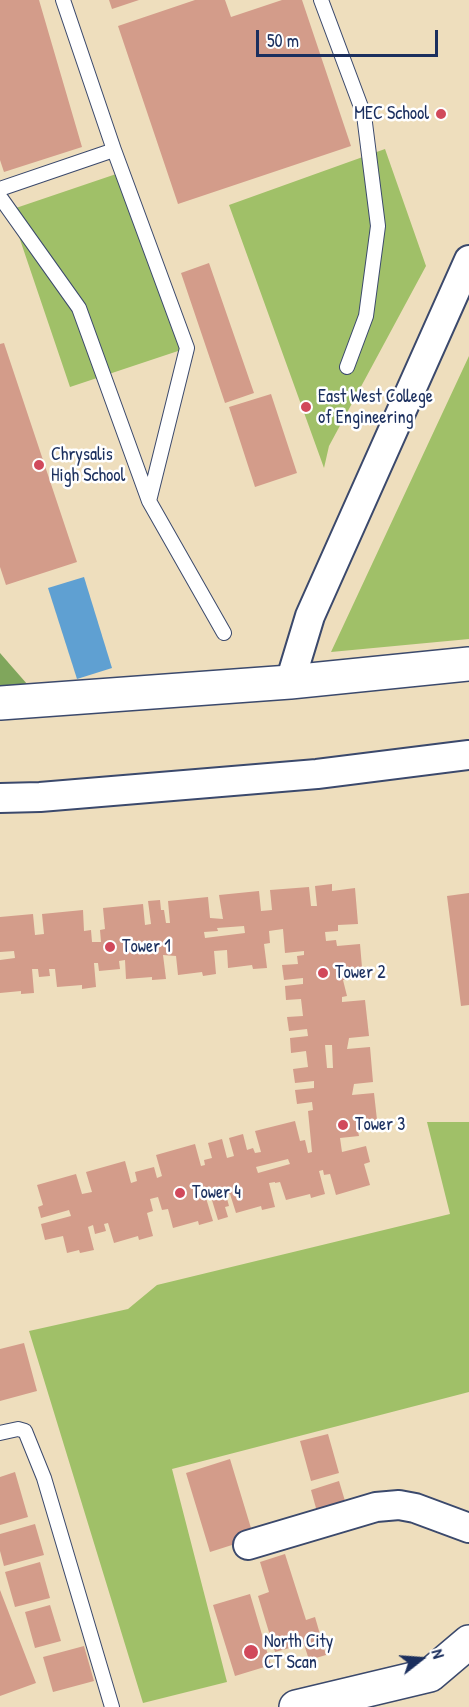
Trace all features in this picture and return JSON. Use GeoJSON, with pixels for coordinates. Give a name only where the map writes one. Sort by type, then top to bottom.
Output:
{"type":"FeatureCollection","features":[{"type":"Feature","properties":{"kind":"street"},"geometry":{"type":"LineString","coordinates":[[290,682],[310,616],[469,260]]}},
{"type":"Feature","properties":{"kind":"street"},"geometry":{"type":"LineString","coordinates":[[0,703],[290,682],[469,664]]}},
{"type":"Feature","properties":{"kind":"street"},"geometry":{"type":"LineString","coordinates":[[0,798],[40,797],[317,774],[469,755]]}},
{"type":"Feature","properties":{"kind":"street"},"geometry":{"type":"LineString","coordinates":[[248,1545],[376,1507],[399,1505],[415,1508],[469,1528]]}},
{"type":"Feature","properties":{"kind":"street"},"geometry":{"type":"LineString","coordinates":[[296,1707],[430,1675],[469,1643]]}},
{"type":"Feature","properties":{"kind":"lane"},"geometry":{"type":"LineString","coordinates":[[63,0],[114,150],[187,348],[149,501]]}},
{"type":"Feature","properties":{"kind":"lane"},"geometry":{"type":"LineString","coordinates":[[321,0],[364,115],[378,226],[366,316],[347,367]]}},
{"type":"Feature","properties":{"kind":"lane"},"geometry":{"type":"LineString","coordinates":[[0,189],[114,150]]}},
{"type":"Feature","properties":{"kind":"lane"},"geometry":{"type":"LineString","coordinates":[[0,197],[79,308],[149,501],[224,633]]}},
{"type":"Feature","properties":{"kind":"lane"},"geometry":{"type":"LineString","coordinates":[[0,1433],[18,1429],[25,1431],[44,1478],[112,1707]]}},
{"type":"Feature","properties":{"kind":"green space"},"geometry":{"type":"Polygon","coordinates":[[[385,149],[426,266],[329,446],[324,468],[229,205],[385,149]]]}},
{"type":"Feature","properties":{"kind":"green space"},"geometry":{"type":"Polygon","coordinates":[[[128,170],[187,348],[70,387],[10,210],[128,170]]]}},
{"type":"Feature","properties":{"kind":"green space"},"geometry":{"type":"Polygon","coordinates":[[[469,356],[469,639],[331,652],[469,356]]]}},
{"type":"Feature","properties":{"kind":"green space"},"geometry":{"type":"Polygon","coordinates":[[[0,653],[34,692],[0,693],[0,653]]]}},
{"type":"Feature","properties":{"kind":"green space"},"geometry":{"type":"Polygon","coordinates":[[[427,1122],[469,1122],[469,1392],[172,1469],[227,1682],[143,1703],[29,1331],[128,1309],[157,1285],[450,1214],[427,1122]]]}},
{"type":"Feature","properties":{"kind":"water"},"geometry":{"type":"Polygon","coordinates":[[[84,577],[112,668],[77,679],[48,588],[84,577]]]}},
{"type":"Feature","properties":{"kind":"building"},"geometry":{"type":"Polygon","coordinates":[[[0,0],[39,0],[82,147],[4,172],[0,160],[0,0]]]}},
{"type":"Feature","properties":{"kind":"building"},"geometry":{"type":"Polygon","coordinates":[[[109,0],[139,0],[112,9],[109,0]]]}},
{"type":"Feature","properties":{"kind":"building"},"geometry":{"type":"Polygon","coordinates":[[[195,0],[225,0],[231,17],[282,0],[302,0],[351,146],[178,204],[118,26],[195,0]]]}},
{"type":"Feature","properties":{"kind":"building"},"geometry":{"type":"Polygon","coordinates":[[[209,263],[254,393],[225,403],[181,273],[209,263]]]}},
{"type":"Feature","properties":{"kind":"building"},"geometry":{"type":"Polygon","coordinates":[[[4,343],[77,562],[6,585],[0,567],[0,344],[4,343]]]}},
{"type":"Feature","properties":{"kind":"building"},"geometry":{"type":"Polygon","coordinates":[[[271,394],[297,473],[255,487],[229,407],[271,394]]]}},
{"type":"Feature","properties":{"kind":"building"},"geometry":{"type":"Polygon","coordinates":[[[332,884],[332,891],[355,888],[358,924],[338,925],[338,931],[325,932],[326,941],[336,940],[337,946],[360,944],[363,979],[343,980],[347,996],[342,997],[342,1002],[365,1000],[369,1036],[349,1038],[347,1049],[370,1047],[373,1082],[354,1084],[352,1095],[374,1093],[378,1129],[358,1131],[359,1136],[340,1138],[342,1152],[366,1146],[370,1162],[364,1164],[370,1185],[336,1195],[330,1174],[324,1175],[323,1170],[319,1171],[325,1194],[311,1198],[310,1194],[286,1200],[280,1182],[269,1183],[275,1207],[262,1210],[261,1206],[236,1213],[230,1194],[226,1195],[229,1206],[225,1207],[228,1217],[218,1220],[211,1197],[206,1198],[213,1221],[199,1225],[198,1221],[173,1228],[168,1209],[162,1210],[158,1197],[150,1199],[153,1211],[147,1213],[153,1236],[139,1240],[138,1236],[114,1243],[108,1223],[104,1224],[106,1231],[95,1234],[93,1225],[88,1227],[94,1250],[67,1253],[63,1236],[45,1240],[41,1224],[71,1216],[69,1210],[41,1218],[38,1207],[43,1205],[37,1185],[76,1174],[82,1194],[92,1192],[86,1172],[125,1161],[131,1183],[137,1181],[135,1172],[154,1167],[157,1178],[162,1176],[156,1155],[195,1144],[201,1166],[205,1165],[204,1160],[212,1158],[208,1143],[222,1139],[227,1158],[234,1156],[229,1138],[243,1134],[247,1150],[253,1148],[255,1153],[261,1152],[255,1131],[295,1121],[300,1141],[305,1140],[308,1153],[312,1152],[308,1111],[313,1110],[312,1102],[297,1104],[295,1090],[314,1088],[314,1081],[295,1083],[293,1069],[308,1067],[306,1051],[291,1053],[290,1038],[308,1036],[307,1029],[289,1031],[287,1017],[303,1016],[301,999],[286,1000],[285,986],[303,984],[303,978],[284,980],[282,965],[298,964],[297,956],[304,955],[304,951],[285,953],[283,929],[269,931],[270,943],[264,944],[267,968],[253,969],[252,965],[228,968],[227,950],[214,951],[216,974],[203,976],[202,972],[178,975],[176,956],[163,955],[166,979],[152,980],[152,977],[126,979],[125,960],[119,961],[120,969],[99,971],[98,963],[94,963],[96,987],[82,989],[82,985],[57,987],[55,969],[49,969],[50,976],[39,977],[38,969],[32,969],[34,993],[21,994],[21,991],[0,993],[0,960],[15,958],[14,951],[0,952],[0,917],[33,914],[35,935],[44,934],[42,914],[83,910],[84,931],[91,930],[92,942],[101,942],[100,930],[105,929],[103,908],[143,904],[145,925],[151,924],[148,901],[160,900],[166,923],[170,923],[168,901],[208,897],[210,918],[223,919],[219,895],[259,891],[261,911],[272,910],[270,890],[309,887],[311,906],[317,906],[315,886],[332,884]],[[244,926],[217,928],[218,931],[204,932],[205,938],[245,933],[244,926]],[[325,1045],[327,1068],[333,1068],[332,1045],[325,1045]],[[288,1159],[256,1167],[258,1173],[290,1164],[288,1159]]]}},
{"type":"Feature","properties":{"kind":"building"},"geometry":{"type":"Polygon","coordinates":[[[469,893],[469,1005],[461,1006],[447,896],[469,893]]]}},
{"type":"Feature","properties":{"kind":"building"},"geometry":{"type":"Polygon","coordinates":[[[24,1343],[37,1391],[0,1401],[0,1349],[24,1343]]]}},
{"type":"Feature","properties":{"kind":"building"},"geometry":{"type":"Polygon","coordinates":[[[328,1434],[339,1473],[311,1481],[300,1441],[328,1434]]]}},
{"type":"Feature","properties":{"kind":"building"},"geometry":{"type":"Polygon","coordinates":[[[230,1459],[254,1538],[210,1552],[186,1473],[230,1459]]]}},
{"type":"Feature","properties":{"kind":"building"},"geometry":{"type":"Polygon","coordinates":[[[15,1472],[28,1517],[0,1525],[0,1477],[15,1472]]]}},
{"type":"Feature","properties":{"kind":"building"},"geometry":{"type":"Polygon","coordinates":[[[339,1481],[348,1511],[319,1519],[311,1490],[339,1481]]]}},
{"type":"Feature","properties":{"kind":"building"},"geometry":{"type":"Polygon","coordinates":[[[35,1524],[44,1555],[4,1566],[0,1551],[0,1534],[35,1524]]]}},
{"type":"Feature","properties":{"kind":"building"},"geometry":{"type":"Polygon","coordinates":[[[285,1554],[306,1620],[315,1617],[326,1655],[309,1660],[304,1644],[275,1652],[258,1596],[269,1592],[260,1562],[285,1554]]]}},
{"type":"Feature","properties":{"kind":"building"},"geometry":{"type":"Polygon","coordinates":[[[40,1562],[50,1598],[15,1607],[5,1572],[40,1562]]]}},
{"type":"Feature","properties":{"kind":"building"},"geometry":{"type":"Polygon","coordinates":[[[0,1590],[36,1683],[0,1696],[0,1590]]]}},
{"type":"Feature","properties":{"kind":"building"},"geometry":{"type":"Polygon","coordinates":[[[250,1594],[271,1665],[235,1676],[213,1605],[250,1594]]]}},
{"type":"Feature","properties":{"kind":"building"},"geometry":{"type":"Polygon","coordinates":[[[50,1605],[61,1641],[35,1648],[25,1612],[50,1605]]]}},
{"type":"Feature","properties":{"kind":"building"},"geometry":{"type":"Polygon","coordinates":[[[84,1646],[94,1681],[53,1692],[43,1657],[84,1646]]]}},
{"type":"Feature","properties":{"kind":"place","name":"MEC School"},"geometry":{"type":"Point","coordinates":[441,114]}},
{"type":"Feature","properties":{"kind":"place","name":"East West College of Engineering"},"geometry":{"type":"Point","coordinates":[306,407]}},
{"type":"Feature","properties":{"kind":"place","name":"Chrysalis High School"},"geometry":{"type":"Point","coordinates":[39,465]}},
{"type":"Feature","properties":{"kind":"place","name":"Tower 1"},"geometry":{"type":"Point","coordinates":[110,947]}},
{"type":"Feature","properties":{"kind":"place","name":"Tower 2"},"geometry":{"type":"Point","coordinates":[323,973]}},
{"type":"Feature","properties":{"kind":"place","name":"Tower 3"},"geometry":{"type":"Point","coordinates":[343,1125]}},
{"type":"Feature","properties":{"kind":"place","name":"Tower 4"},"geometry":{"type":"Point","coordinates":[180,1193]}},
{"type":"Feature","properties":{"kind":"place","name":"North City CT Scan"},"geometry":{"type":"Point","coordinates":[251,1652]}}]}
